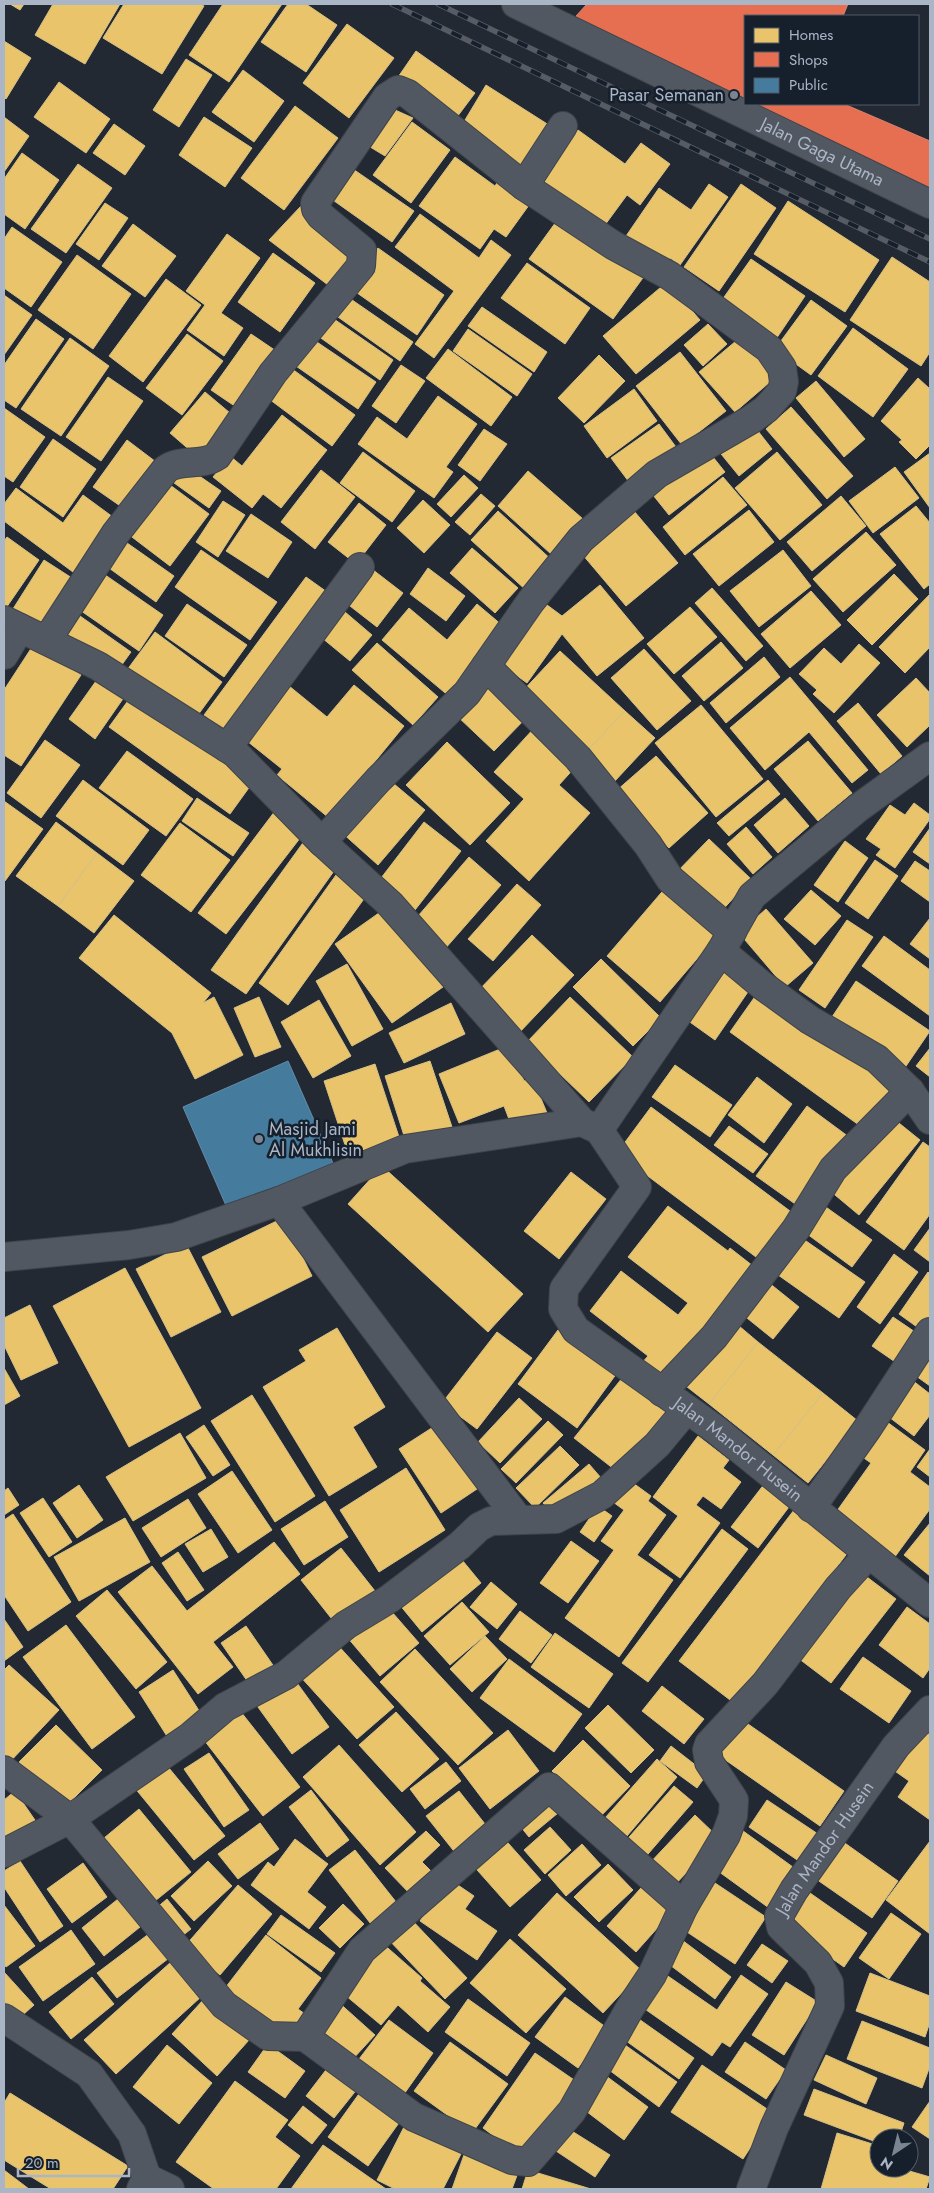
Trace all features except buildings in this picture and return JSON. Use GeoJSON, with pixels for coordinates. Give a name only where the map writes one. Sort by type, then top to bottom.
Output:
{"type":"FeatureCollection","features":[{"type":"Feature","properties":{"kind":"street","name":"Jalan Gaga Utama"},"geometry":{"type":"LineString","coordinates":[[516,4],[561,12],[929,202]]}},
{"type":"Feature","properties":{"kind":"street"},"geometry":{"type":"LineString","coordinates":[[47,640],[116,533],[166,469],[175,463],[199,462],[217,456],[273,373],[361,266],[362,250],[321,216],[316,209],[315,203],[387,97],[398,90],[408,94],[524,186],[613,245],[670,276],[769,349],[782,368],[784,382],[782,391],[766,409],[657,474],[581,538],[531,601],[467,693],[378,780],[322,842]]}},
{"type":"Feature","properties":{"kind":"street"},"geometry":{"type":"LineString","coordinates":[[524,186],[563,126]]}},
{"type":"Feature","properties":{"kind":"street"},"geometry":{"type":"LineString","coordinates":[[227,748],[360,567]]}},
{"type":"Feature","properties":{"kind":"street"},"geometry":{"type":"LineString","coordinates":[[4,655],[12,624],[98,666],[235,753],[322,842],[390,904],[591,1126]]}},
{"type":"Feature","properties":{"kind":"street"},"geometry":{"type":"LineString","coordinates":[[486,666],[578,758],[648,845],[670,879],[726,941],[763,986],[810,1020],[877,1059],[910,1091],[930,1120]]}},
{"type":"Feature","properties":{"kind":"street"},"geometry":{"type":"LineString","coordinates":[[4,1256],[128,1245],[176,1237],[279,1202],[405,1149],[591,1126],[726,941],[752,896],[858,808],[930,756]]}},
{"type":"Feature","properties":{"kind":"street"},"geometry":{"type":"LineString","coordinates":[[662,1392],[714,1338],[796,1229],[833,1169],[910,1091]]}},
{"type":"Feature","properties":{"kind":"street","name":"Jalan Mandor Husein"},"geometry":{"type":"LineString","coordinates":[[591,1126],[637,1187],[564,1289],[563,1309],[576,1330],[687,1409],[930,1603]]}},
{"type":"Feature","properties":{"kind":"street"},"geometry":{"type":"LineString","coordinates":[[279,1202],[519,1520]]}},
{"type":"Feature","properties":{"kind":"street"},"geometry":{"type":"LineString","coordinates":[[811,1508],[867,1429],[930,1332]]}},
{"type":"Feature","properties":{"kind":"street"},"geometry":{"type":"LineString","coordinates":[[4,1853],[70,1819],[191,1736],[225,1707],[286,1675],[346,1625],[390,1599],[459,1546],[479,1527],[491,1520],[556,1519],[602,1495],[657,1445],[687,1409]]}},
{"type":"Feature","properties":{"kind":"street"},"geometry":{"type":"LineString","coordinates":[[4,1770],[70,1819],[224,2005],[268,2036],[305,2036],[414,2116],[512,2160],[528,2162],[572,2111],[630,2008],[652,1975],[684,1906],[726,1835],[733,1816],[734,1800],[709,1762],[707,1750],[709,1744],[765,1684],[838,1588],[868,1555]]}},
{"type":"Feature","properties":{"kind":"street","name":"Jalan Mandor Husein"},"geometry":{"type":"LineString","coordinates":[[751,2189],[774,2128],[830,2006],[829,1982],[818,1963],[781,1927],[779,1916],[794,1890],[896,1746],[930,1710]]}},
{"type":"Feature","properties":{"kind":"street"},"geometry":{"type":"LineString","coordinates":[[305,2036],[362,1950],[549,1787],[684,1906]]}},
{"type":"Feature","properties":{"kind":"street"},"geometry":{"type":"LineString","coordinates":[[4,2018],[89,2074],[132,2134],[152,2186]]}},
{"type":"Feature","properties":{"kind":"railway"},"geometry":{"type":"LineString","coordinates":[[392,4],[930,262]]}},
{"type":"Feature","properties":{"kind":"railway"},"geometry":{"type":"LineString","coordinates":[[438,4],[930,239]]}},
{"type":"Feature","properties":{"kind":"place","name":"Pasar Semanan"},"geometry":{"type":"Point","coordinates":[734,95]}},
{"type":"Feature","properties":{"kind":"place","name":"Masjid Jami Al Mukhlisin"},"geometry":{"type":"Point","coordinates":[259,1139]}}]}
